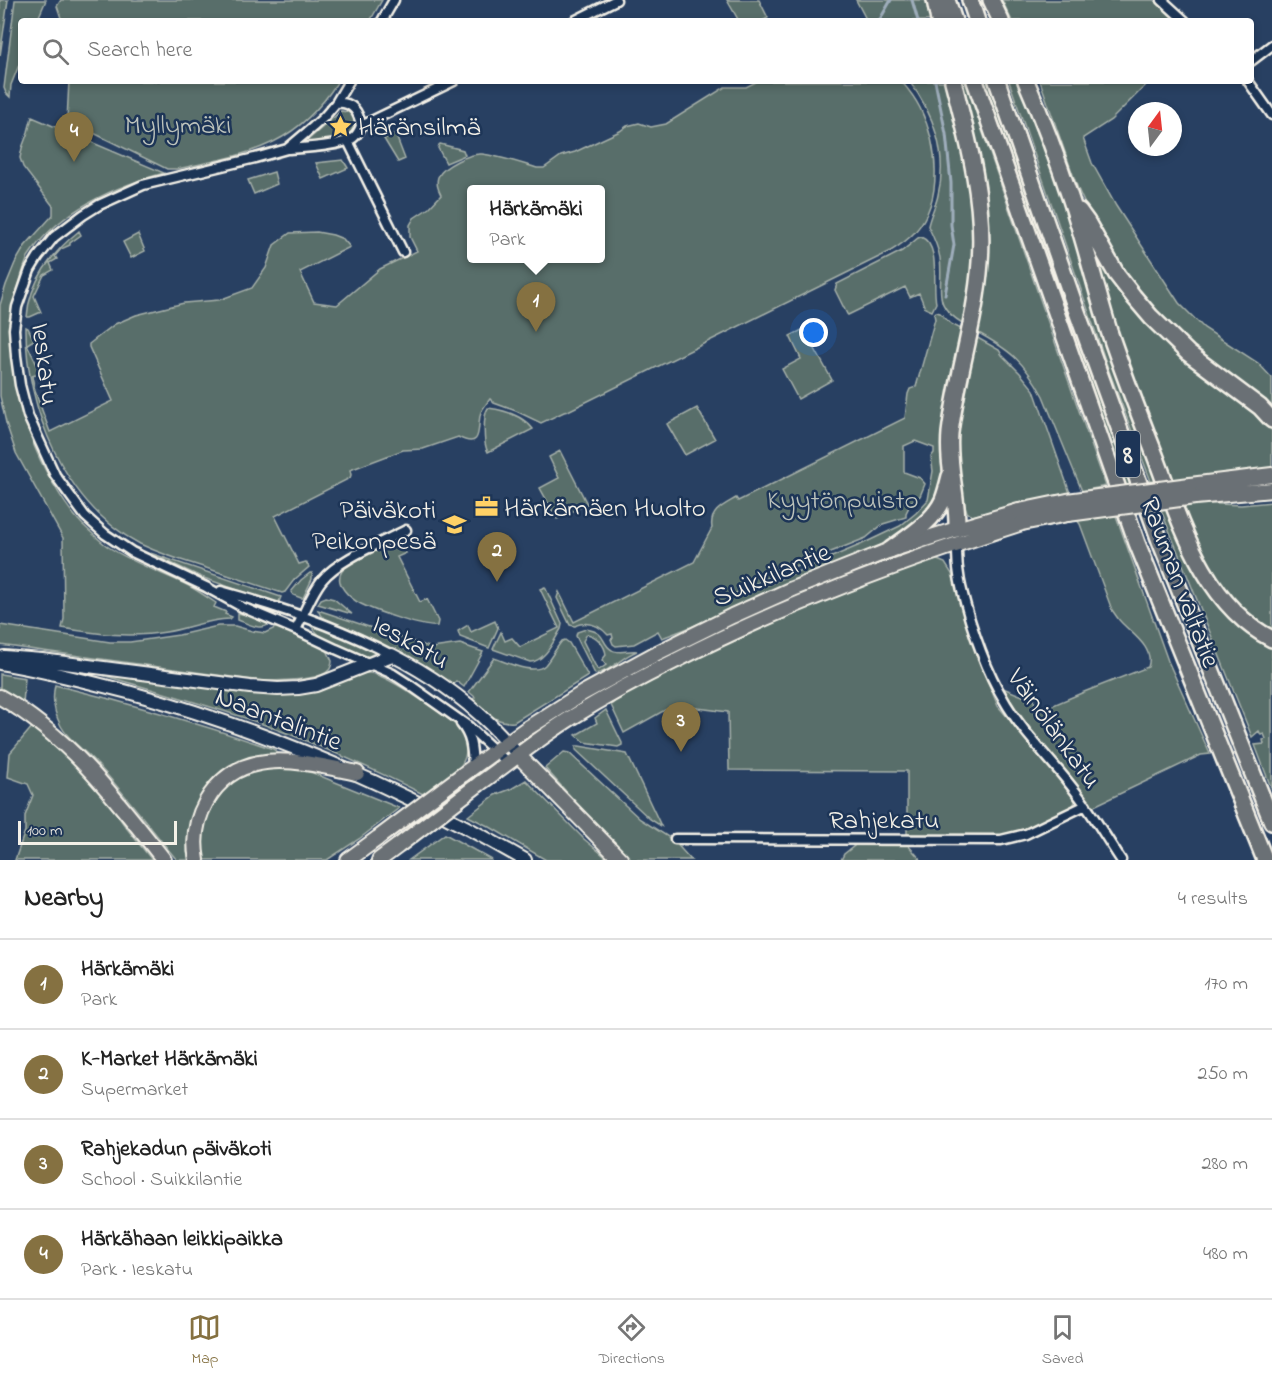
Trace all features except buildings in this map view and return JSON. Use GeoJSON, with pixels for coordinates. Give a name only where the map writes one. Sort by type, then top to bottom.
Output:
{"type":"FeatureCollection","features":[{"type":"Feature","properties":{"kind":"highway"},"geometry":{"type":"LineString","coordinates":[[935,0],[938,18]]}},
{"type":"Feature","properties":{"kind":"highway"},"geometry":{"type":"LineString","coordinates":[[947,0],[953,18]]}},
{"type":"Feature","properties":{"kind":"highway"},"geometry":{"type":"LineString","coordinates":[[970,0],[976,18]]}},
{"type":"Feature","properties":{"kind":"highway"},"geometry":{"type":"LineString","coordinates":[[991,0],[1000,18]]}},
{"type":"Feature","properties":{"kind":"highway"},"geometry":{"type":"LineString","coordinates":[[954,84],[973,168],[980,242],[975,302],[950,434],[957,536]]}},
{"type":"Feature","properties":{"kind":"highway","name":"Rauman valtatie"},"geometry":{"type":"LineString","coordinates":[[976,84],[1137,543],[1265,860]]}},
{"type":"Feature","properties":{"kind":"highway","name":"Rauman valtatie"},"geometry":{"type":"LineString","coordinates":[[999,84],[1076,309],[1160,541],[1272,822]]}},
{"type":"Feature","properties":{"kind":"highway"},"geometry":{"type":"LineString","coordinates":[[1027,84],[1072,202],[1110,335],[1182,525],[1207,576],[1224,600],[1247,624],[1272,639]]}},
{"type":"Feature","properties":{"kind":"highway"},"geometry":{"type":"LineString","coordinates":[[1072,202],[1087,222],[1118,275],[1151,317],[1188,353],[1254,403],[1272,420]]}},
{"type":"Feature","properties":{"kind":"highway"},"geometry":{"type":"LineString","coordinates":[[890,550],[934,514],[943,500],[951,473]]}},
{"type":"Feature","properties":{"kind":"main road","name":"Suikkilantie"},"geometry":{"type":"LineString","coordinates":[[1192,491],[1272,475]]}},
{"type":"Feature","properties":{"kind":"main road","name":"Suikkilantie"},"geometry":{"type":"LineString","coordinates":[[348,860],[495,751],[583,693],[685,639],[792,589],[890,550],[957,536],[1088,498],[1192,491],[1272,489]]}},
{"type":"Feature","properties":{"kind":"main road","name":"Suikkilantie"},"geometry":{"type":"LineString","coordinates":[[379,860],[545,735],[622,688],[719,638],[957,536]]}},
{"type":"Feature","properties":{"kind":"main road"},"geometry":{"type":"LineString","coordinates":[[0,657],[42,660],[278,689],[316,685],[392,655]]}},
{"type":"Feature","properties":{"kind":"main road","name":"Ieskatu"},"geometry":{"type":"LineString","coordinates":[[392,655],[410,664],[459,697],[489,723],[507,743],[513,759]]}},
{"type":"Feature","properties":{"kind":"main road","name":"Naantalintie"},"geometry":{"type":"LineString","coordinates":[[0,663],[78,679],[147,697],[194,711],[297,748],[357,773],[449,818],[525,860]]}},
{"type":"Feature","properties":{"kind":"main road"},"geometry":{"type":"LineString","coordinates":[[0,697],[33,717],[70,748],[113,796],[164,860]]}},
{"type":"Feature","properties":{"kind":"main road"},"geometry":{"type":"LineString","coordinates":[[513,759],[621,860]]}},
{"type":"Feature","properties":{"kind":"main road"},"geometry":{"type":"LineString","coordinates":[[197,860],[196,829],[204,806],[221,782],[240,769],[272,760],[305,763],[357,773]]}},
{"type":"Feature","properties":{"kind":"street"},"geometry":{"type":"LineString","coordinates":[[384,18],[394,0]]}},
{"type":"Feature","properties":{"kind":"street"},"geometry":{"type":"LineString","coordinates":[[580,18],[616,0]]}},
{"type":"Feature","properties":{"kind":"street"},"geometry":{"type":"LineString","coordinates":[[1162,0],[1182,18]]}},
{"type":"Feature","properties":{"kind":"street"},"geometry":{"type":"LineString","coordinates":[[1254,59],[1272,45]]}},
{"type":"Feature","properties":{"kind":"street","name":"Ieskatu"},"geometry":{"type":"LineString","coordinates":[[347,84],[336,103],[314,128],[287,149],[143,185],[99,205],[64,228],[45,248],[30,270],[17,307],[14,329],[20,385],[28,417],[54,475],[85,516],[105,534],[132,552],[244,608],[393,674],[468,726],[495,751],[513,759]]}},
{"type":"Feature","properties":{"kind":"street"},"geometry":{"type":"LineString","coordinates":[[361,126],[447,84]]}},
{"type":"Feature","properties":{"kind":"street"},"geometry":{"type":"LineString","coordinates":[[1250,84],[1272,115]]}},
{"type":"Feature","properties":{"kind":"street"},"geometry":{"type":"LineString","coordinates":[[287,149],[310,148],[348,141],[358,134],[361,126],[358,114],[352,106],[342,102],[336,103]]}},
{"type":"Feature","properties":{"kind":"street"},"geometry":{"type":"LineString","coordinates":[[348,141],[403,252]]}},
{"type":"Feature","properties":{"kind":"street"},"geometry":{"type":"LineString","coordinates":[[296,630],[318,585],[335,568],[406,530]]}},
{"type":"Feature","properties":{"kind":"street","name":"Väinölänkatu"},"geometry":{"type":"LineString","coordinates":[[957,536],[956,564],[960,586],[990,676],[1023,729],[1086,805],[1121,860]]}},
{"type":"Feature","properties":{"kind":"street","name":"Ieskatu"},"geometry":{"type":"LineString","coordinates":[[206,587],[342,630],[392,655]]}},
{"type":"Feature","properties":{"kind":"street","name":"Ieskatu"},"geometry":{"type":"LineString","coordinates":[[457,719],[471,740],[468,771]]}},
{"type":"Feature","properties":{"kind":"street","name":"Rahjekatu"},"geometry":{"type":"LineString","coordinates":[[675,839],[1001,840],[1026,834],[1086,805]]}},
{"type":"Feature","properties":{"kind":"green space"},"geometry":{"type":"Polygon","coordinates":[[[0,0],[8,0],[0,56],[0,0]]]}},
{"type":"Feature","properties":{"kind":"green space"},"geometry":{"type":"Polygon","coordinates":[[[15,0],[46,0],[38,18],[18,18],[18,68],[11,85],[10,97],[4,88],[15,0]]]}},
{"type":"Feature","properties":{"kind":"green space"},"geometry":{"type":"Polygon","coordinates":[[[61,0],[382,0],[372,18],[61,18],[57,6],[61,0]]]}},
{"type":"Feature","properties":{"kind":"green space"},"geometry":{"type":"Polygon","coordinates":[[[727,0],[759,0],[768,18],[737,18],[727,0]]]}},
{"type":"Feature","properties":{"kind":"green space"},"geometry":{"type":"Polygon","coordinates":[[[856,0],[926,0],[931,18],[865,18],[856,0]]]}},
{"type":"Feature","properties":{"kind":"green space"},"geometry":{"type":"Polygon","coordinates":[[[1002,0],[1154,0],[1173,18],[1011,18],[1002,0]]]}},
{"type":"Feature","properties":{"kind":"green space","name":"Myllymäki"},"geometry":{"type":"Polygon","coordinates":[[[69,84],[336,84],[305,121],[287,134],[248,152],[177,169],[167,169],[67,120],[69,84]]]}},
{"type":"Feature","properties":{"kind":"green space"},"geometry":{"type":"Polygon","coordinates":[[[752,84],[903,84],[920,108],[931,138],[935,172],[931,204],[915,232],[889,252],[568,411],[541,423],[494,403],[490,399],[481,412],[476,439],[472,441],[458,437],[423,449],[403,450],[350,470],[350,478],[275,516],[299,564],[306,562],[309,567],[282,593],[177,559],[140,544],[114,527],[90,505],[71,480],[54,451],[42,421],[33,390],[27,344],[40,371],[39,374],[32,376],[50,432],[113,401],[89,344],[115,324],[136,315],[184,303],[219,300],[252,288],[266,268],[274,245],[290,233],[317,232],[333,235],[343,239],[350,247],[300,272],[314,302],[337,305],[380,269],[417,251],[410,237],[410,225],[414,218],[429,208],[441,195],[437,182],[438,177],[457,161],[482,154],[544,168],[561,156],[575,152],[627,126],[639,123],[651,127],[666,124],[725,87],[746,87],[752,84]]]}},
{"type":"Feature","properties":{"kind":"green space"},"geometry":{"type":"Polygon","coordinates":[[[911,84],[949,84],[959,126],[968,172],[973,229],[970,286],[964,324],[946,310],[941,296],[940,258],[928,226],[941,180],[940,150],[932,121],[911,84]]]}},
{"type":"Feature","properties":{"kind":"green space"},"geometry":{"type":"Polygon","coordinates":[[[960,84],[966,84],[1106,486],[1082,491],[1043,396],[1029,374],[1007,351],[975,331],[981,299],[960,84]]]}},
{"type":"Feature","properties":{"kind":"green space"},"geometry":{"type":"Polygon","coordinates":[[[984,84],[991,84],[1131,487],[1125,488],[984,84]]]}},
{"type":"Feature","properties":{"kind":"green space"},"geometry":{"type":"Polygon","coordinates":[[[1010,84],[1022,84],[1030,102],[1160,483],[1152,484],[1108,368],[1010,84]]]}},
{"type":"Feature","properties":{"kind":"green space"},"geometry":{"type":"Polygon","coordinates":[[[1041,84],[1147,84],[1111,120],[1083,138],[1092,163],[1116,206],[1179,303],[1204,328],[1258,363],[1272,378],[1272,410],[1201,356],[1145,301],[1117,264],[1098,233],[1078,189],[1041,84]]]}},
{"type":"Feature","properties":{"kind":"green space"},"geometry":{"type":"Polygon","coordinates":[[[341,111],[348,112],[354,117],[351,132],[338,138],[308,144],[307,141],[341,111]]]}},
{"type":"Feature","properties":{"kind":"green space"},"geometry":{"type":"Polygon","coordinates":[[[32,117],[164,173],[125,186],[88,203],[55,226],[28,257],[19,283],[14,342],[21,403],[30,433],[54,485],[67,506],[83,525],[104,544],[117,552],[202,594],[216,603],[214,607],[232,617],[230,619],[140,635],[62,628],[64,619],[63,538],[16,453],[0,396],[0,305],[15,263],[25,246],[53,215],[53,206],[23,167],[20,158],[32,117]]]}},
{"type":"Feature","properties":{"kind":"green space"},"geometry":{"type":"Polygon","coordinates":[[[395,133],[405,159],[398,162],[384,139],[395,133]]]}},
{"type":"Feature","properties":{"kind":"green space"},"geometry":{"type":"Polygon","coordinates":[[[440,144],[463,150],[465,155],[446,163],[438,148],[440,144]]]}},
{"type":"Feature","properties":{"kind":"green space"},"geometry":{"type":"Polygon","coordinates":[[[343,160],[348,168],[323,179],[316,163],[343,160]]]}},
{"type":"Feature","properties":{"kind":"green space"},"geometry":{"type":"Polygon","coordinates":[[[274,172],[277,184],[254,194],[248,180],[274,172]]]}},
{"type":"Feature","properties":{"kind":"green space"},"geometry":{"type":"Polygon","coordinates":[[[79,231],[81,235],[70,245],[61,249],[55,256],[57,259],[50,263],[53,270],[44,275],[34,296],[41,312],[27,317],[37,280],[60,248],[79,231]]]}},
{"type":"Feature","properties":{"kind":"green space"},"geometry":{"type":"Polygon","coordinates":[[[138,234],[145,251],[131,258],[123,242],[138,234]]]}},
{"type":"Feature","properties":{"kind":"green space"},"geometry":{"type":"Polygon","coordinates":[[[921,237],[927,241],[933,257],[936,303],[932,311],[925,308],[919,293],[910,297],[905,287],[848,315],[835,290],[837,284],[902,251],[921,237]]]}},
{"type":"Feature","properties":{"kind":"green space"},"geometry":{"type":"Polygon","coordinates":[[[1092,243],[1116,283],[1267,423],[1272,431],[1272,470],[1171,481],[1120,345],[1090,244],[1092,243]]]}},
{"type":"Feature","properties":{"kind":"green space","name":"Kyytönpuisto"},"geometry":{"type":"Polygon","coordinates":[[[940,313],[951,324],[963,330],[943,433],[941,458],[943,480],[932,508],[898,536],[872,550],[662,638],[658,631],[634,644],[616,646],[611,639],[612,634],[608,635],[595,626],[570,625],[557,598],[559,592],[574,622],[694,562],[712,528],[715,513],[722,506],[736,498],[738,501],[905,418],[908,394],[910,389],[916,387],[935,319],[934,314],[940,313]],[[915,441],[904,446],[904,472],[920,478],[925,484],[920,496],[912,501],[906,517],[883,524],[866,538],[773,575],[736,593],[745,594],[900,526],[928,500],[933,471],[931,457],[934,448],[915,441]]]}},
{"type":"Feature","properties":{"kind":"green space"},"geometry":{"type":"Polygon","coordinates":[[[26,327],[34,340],[27,344],[26,327]]]}},
{"type":"Feature","properties":{"kind":"green space"},"geometry":{"type":"Polygon","coordinates":[[[804,329],[832,380],[798,399],[782,369],[801,359],[790,336],[804,329]]]}},
{"type":"Feature","properties":{"kind":"green space"},"geometry":{"type":"Polygon","coordinates":[[[974,336],[999,350],[1034,390],[1070,493],[972,516],[967,512],[961,492],[956,433],[974,336]]]}},
{"type":"Feature","properties":{"kind":"green space"},"geometry":{"type":"Polygon","coordinates":[[[488,408],[513,414],[533,429],[488,452],[484,430],[488,408]]]}},
{"type":"Feature","properties":{"kind":"green space"},"geometry":{"type":"Polygon","coordinates":[[[697,408],[715,439],[685,455],[667,424],[697,408]]]}},
{"type":"Feature","properties":{"kind":"green space"},"geometry":{"type":"Polygon","coordinates":[[[560,451],[587,504],[557,519],[540,488],[559,478],[549,457],[560,451]]]}},
{"type":"Feature","properties":{"kind":"green space"},"geometry":{"type":"Polygon","coordinates":[[[1272,502],[1272,632],[1241,609],[1216,578],[1196,543],[1182,507],[1197,503],[1241,505],[1272,502]]]}},
{"type":"Feature","properties":{"kind":"green space"},"geometry":{"type":"Polygon","coordinates":[[[1169,508],[1184,543],[1272,645],[1272,790],[1255,745],[1264,744],[1263,740],[1266,739],[1259,731],[1252,737],[1161,510],[1169,508]]]}},
{"type":"Feature","properties":{"kind":"green space"},"geometry":{"type":"Polygon","coordinates":[[[1115,513],[1168,661],[1210,754],[1201,755],[1092,807],[1017,713],[1002,690],[1003,688],[1025,697],[1034,698],[1035,713],[1148,667],[1149,660],[1145,648],[1112,610],[1077,520],[1115,513]]]}},
{"type":"Feature","properties":{"kind":"green space"},"geometry":{"type":"Polygon","coordinates":[[[391,544],[406,553],[397,557],[420,602],[427,599],[438,621],[437,626],[410,622],[368,607],[353,599],[341,586],[342,571],[357,560],[391,544]]]}},
{"type":"Feature","properties":{"kind":"green space"},"geometry":{"type":"Polygon","coordinates":[[[150,553],[281,597],[278,604],[201,577],[150,553]]]}},
{"type":"Feature","properties":{"kind":"green space"},"geometry":{"type":"Polygon","coordinates":[[[935,559],[945,563],[952,574],[981,665],[998,706],[1073,794],[1075,802],[1072,807],[1011,834],[993,836],[907,835],[907,771],[729,770],[728,712],[690,707],[665,710],[624,733],[611,705],[621,696],[732,640],[822,600],[935,559]]]}},
{"type":"Feature","properties":{"kind":"green space"},"geometry":{"type":"Polygon","coordinates":[[[312,573],[312,579],[303,598],[293,595],[291,592],[312,573]]]}},
{"type":"Feature","properties":{"kind":"green space"},"geometry":{"type":"Polygon","coordinates":[[[545,587],[562,624],[545,654],[530,662],[493,649],[501,632],[505,641],[512,638],[520,647],[559,628],[540,589],[545,587]]]}},
{"type":"Feature","properties":{"kind":"green space"},"geometry":{"type":"Polygon","coordinates":[[[326,597],[334,599],[352,614],[318,604],[326,597]]]}},
{"type":"Feature","properties":{"kind":"green space"},"geometry":{"type":"Polygon","coordinates":[[[318,610],[432,648],[460,644],[483,652],[464,687],[456,681],[453,684],[329,621],[321,616],[318,610]]]}},
{"type":"Feature","properties":{"kind":"green space"},"geometry":{"type":"Polygon","coordinates":[[[238,613],[270,624],[262,627],[250,625],[238,620],[238,613]]]}},
{"type":"Feature","properties":{"kind":"green space"},"geometry":{"type":"Polygon","coordinates":[[[495,621],[498,628],[489,648],[460,637],[458,631],[468,625],[471,632],[495,621]]]}},
{"type":"Feature","properties":{"kind":"green space"},"geometry":{"type":"Polygon","coordinates":[[[312,624],[376,651],[367,657],[360,656],[320,636],[311,626],[312,624]]]}},
{"type":"Feature","properties":{"kind":"green space"},"geometry":{"type":"Polygon","coordinates":[[[0,625],[110,642],[130,642],[179,635],[218,626],[235,626],[265,633],[277,627],[327,650],[332,662],[329,670],[317,676],[297,680],[261,681],[0,645],[0,625]]]}},
{"type":"Feature","properties":{"kind":"green space"},"geometry":{"type":"Polygon","coordinates":[[[586,629],[598,633],[608,647],[614,651],[637,651],[595,674],[576,636],[577,632],[586,629]],[[587,634],[583,641],[599,670],[606,665],[602,660],[606,655],[604,648],[594,637],[587,634]]]}},
{"type":"Feature","properties":{"kind":"green space"},"geometry":{"type":"Polygon","coordinates":[[[565,640],[588,676],[514,722],[496,719],[472,700],[475,697],[469,692],[494,658],[527,669],[540,668],[565,640]]]}},
{"type":"Feature","properties":{"kind":"green space"},"geometry":{"type":"Polygon","coordinates":[[[103,673],[259,694],[370,673],[405,689],[458,727],[465,736],[466,754],[454,774],[425,795],[286,733],[205,705],[102,675],[103,673]]]}},
{"type":"Feature","properties":{"kind":"green space"},"geometry":{"type":"Polygon","coordinates":[[[0,674],[25,678],[23,704],[0,691],[0,674]]]}},
{"type":"Feature","properties":{"kind":"green space"},"geometry":{"type":"Polygon","coordinates":[[[55,685],[192,723],[273,749],[278,753],[214,782],[206,791],[189,826],[187,852],[189,860],[177,860],[117,786],[64,731],[55,711],[55,685]]]}},
{"type":"Feature","properties":{"kind":"green space"},"geometry":{"type":"Polygon","coordinates":[[[606,710],[622,745],[618,747],[584,742],[576,735],[597,723],[595,718],[606,710]]]}},
{"type":"Feature","properties":{"kind":"green space"},"geometry":{"type":"Polygon","coordinates":[[[33,726],[58,743],[99,789],[152,860],[15,860],[25,831],[25,816],[33,795],[28,784],[8,777],[10,753],[33,726]]]}},
{"type":"Feature","properties":{"kind":"green space"},"geometry":{"type":"Polygon","coordinates":[[[576,746],[627,754],[661,826],[650,819],[576,750],[576,746]]]}},
{"type":"Feature","properties":{"kind":"green space"},"geometry":{"type":"Polygon","coordinates":[[[564,752],[569,753],[640,819],[673,840],[691,860],[628,860],[545,768],[564,752]]]}},
{"type":"Feature","properties":{"kind":"green space"},"geometry":{"type":"Polygon","coordinates":[[[264,767],[292,768],[313,773],[399,808],[327,860],[203,860],[200,844],[206,814],[223,789],[239,777],[264,767]]]}},
{"type":"Feature","properties":{"kind":"green space"},"geometry":{"type":"Polygon","coordinates":[[[526,780],[584,839],[609,860],[546,860],[468,816],[495,795],[526,780]]]}},
{"type":"Feature","properties":{"kind":"green space"},"geometry":{"type":"Polygon","coordinates":[[[445,834],[492,860],[409,860],[445,834]]]}},
{"type":"Feature","properties":{"kind":"green space"},"geometry":{"type":"Polygon","coordinates":[[[858,843],[907,844],[921,860],[841,860],[844,854],[858,843]]]}},
{"type":"Feature","properties":{"kind":"waterway"},"geometry":{"type":"LineString","coordinates":[[881,18],[891,0]]}},
{"type":"Feature","properties":{"kind":"waterway"},"geometry":{"type":"LineString","coordinates":[[912,0],[917,18]]}},
{"type":"Feature","properties":{"kind":"waterway"},"geometry":{"type":"LineString","coordinates":[[936,84],[946,134],[954,245],[945,295]]}},
{"type":"Feature","properties":{"kind":"place","name":"Häränsilmä"},"geometry":{"type":"Point","coordinates":[340,126]}},
{"type":"Feature","properties":{"kind":"place","name":"Härkähaan leikkipaikka"},"geometry":{"type":"Point","coordinates":[74,162]}},
{"type":"Feature","properties":{"kind":"place","name":"Härkämäki"},"geometry":{"type":"Point","coordinates":[536,332]}},
{"type":"Feature","properties":{"kind":"place","name":"Härkämäen Huolto"},"geometry":{"type":"Point","coordinates":[486,507]}},
{"type":"Feature","properties":{"kind":"place","name":"Päiväkoti Peikonpesä"},"geometry":{"type":"Point","coordinates":[454,525]}},
{"type":"Feature","properties":{"kind":"place","name":"K-Market Härkämäki"},"geometry":{"type":"Point","coordinates":[497,582]}},
{"type":"Feature","properties":{"kind":"place","name":"Rahjekadun päiväkoti"},"geometry":{"type":"Point","coordinates":[681,752]}}]}
